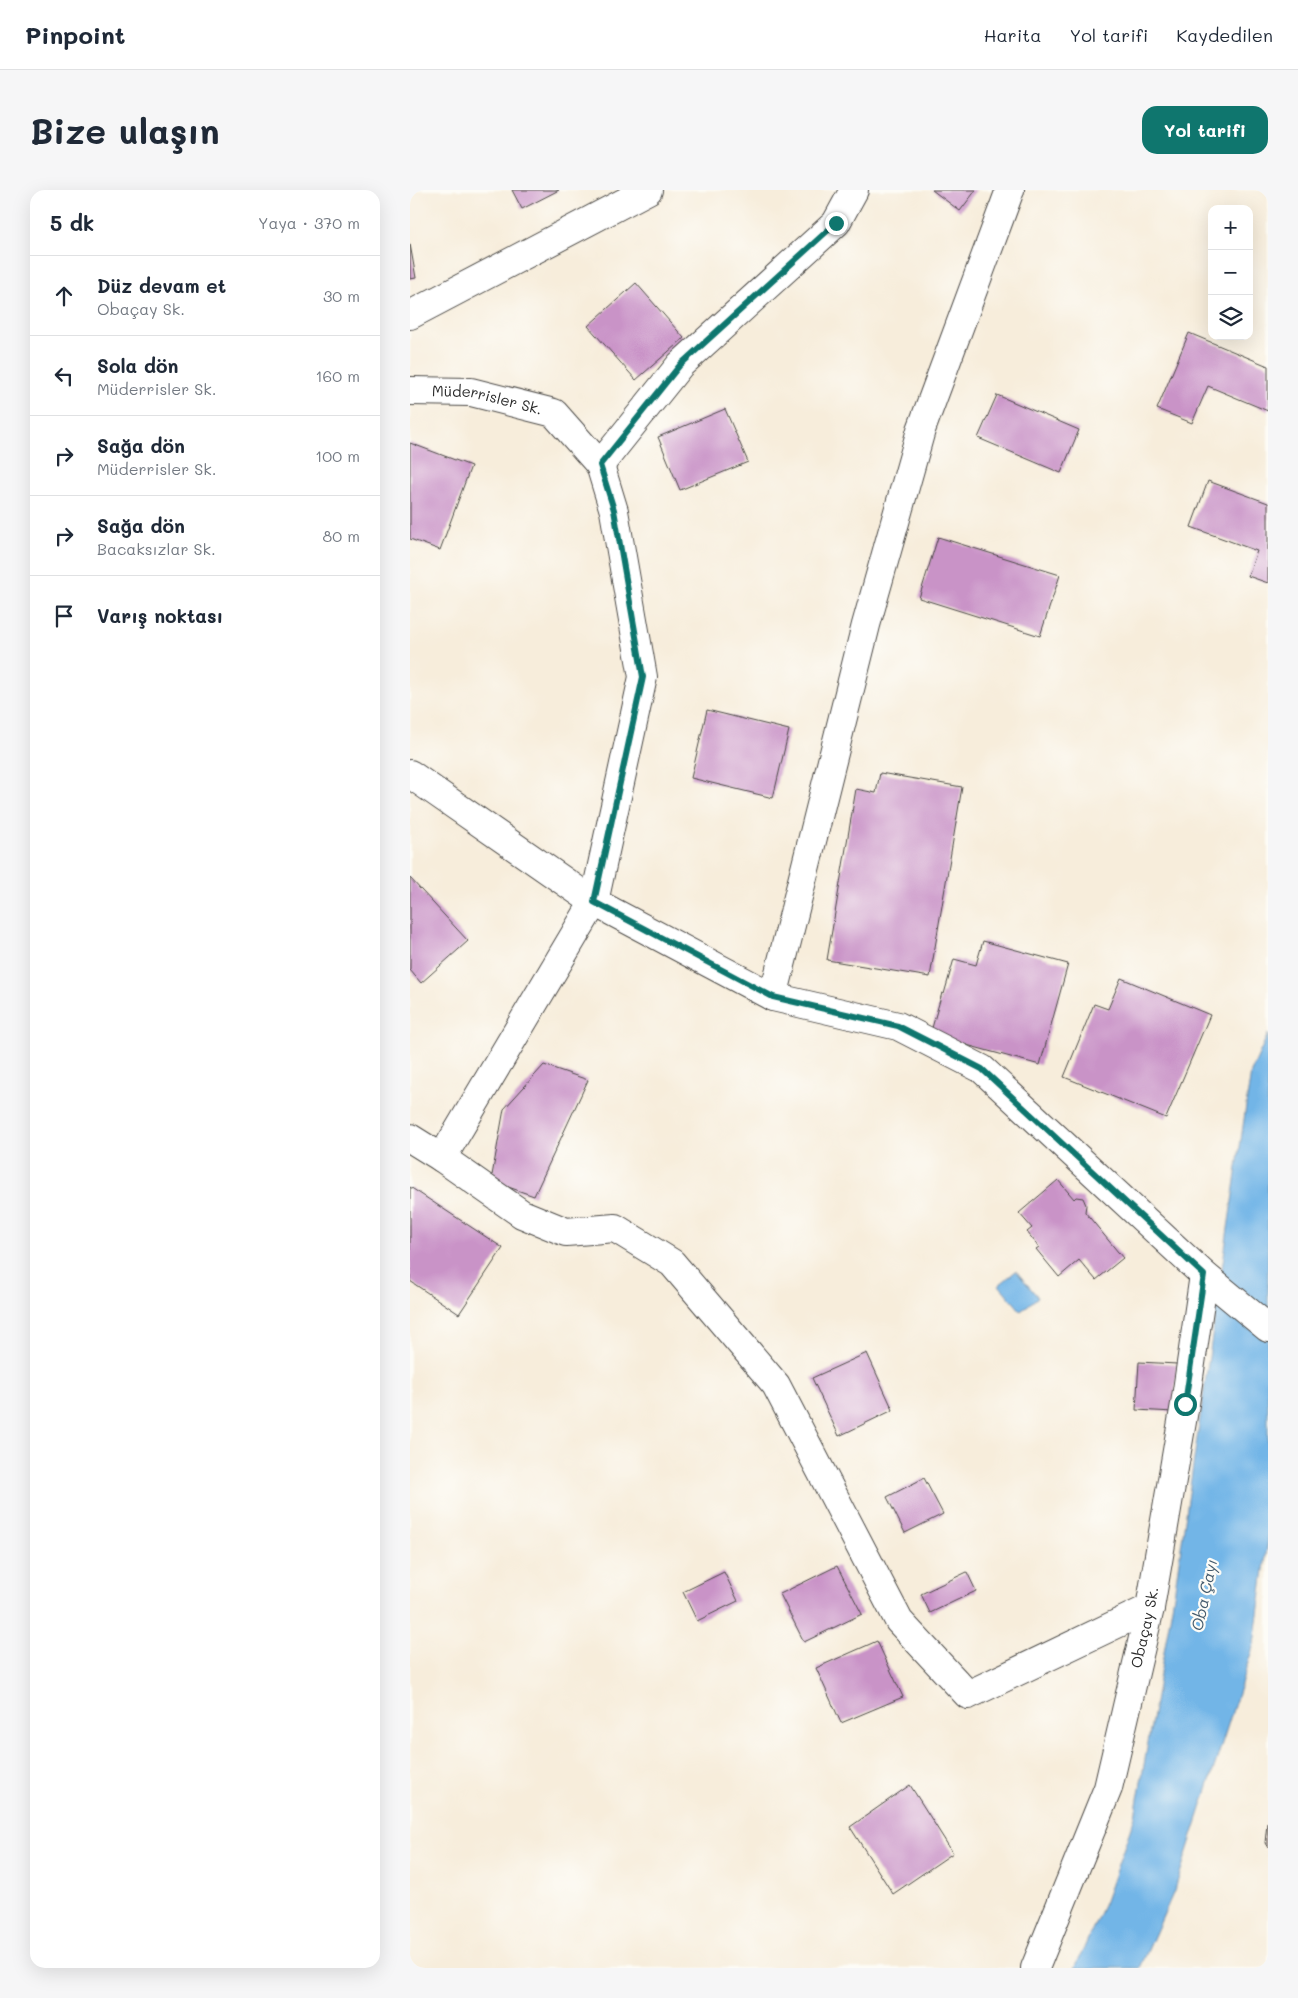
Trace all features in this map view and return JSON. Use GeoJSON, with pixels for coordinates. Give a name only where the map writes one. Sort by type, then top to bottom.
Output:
{"type":"FeatureCollection","features":[{"type":"Feature","properties":{"kind":"street"},"geometry":{"type":"LineString","coordinates":[[410,315],[648,190]]}},
{"type":"Feature","properties":{"kind":"street"},"geometry":{"type":"LineString","coordinates":[[600,465],[680,365],[836,223],[854,190]]}},
{"type":"Feature","properties":{"kind":"street"},"geometry":{"type":"LineString","coordinates":[[773,997],[866,625],[921,430],[1010,190]]}},
{"type":"Feature","properties":{"kind":"street","name":"Müderrisler Sk."},"geometry":{"type":"LineString","coordinates":[[410,391],[471,392],[554,413],[600,465],[614,510],[643,677],[594,902],[442,1158]]}},
{"type":"Feature","properties":{"kind":"street"},"geometry":{"type":"LineString","coordinates":[[410,774],[594,902],[773,997],[898,1026],[982,1069],[1204,1275],[1268,1328]]}},
{"type":"Feature","properties":{"kind":"street"},"geometry":{"type":"LineString","coordinates":[[410,1138],[522,1214],[566,1232],[615,1228],[672,1263],[776,1385],[898,1621],[968,1695],[1150,1608]]}},
{"type":"Feature","properties":{"kind":"street","name":"Obaçay Sk."},"geometry":{"type":"LineString","coordinates":[[1035,1968],[1108,1788],[1150,1608],[1185,1404],[1204,1275]]}},
{"type":"Feature","properties":{"kind":"water","name":"Oba Çayı"},"geometry":{"type":"Polygon","coordinates":[[[1268,1034],[1268,1540],[1254,1644],[1175,1889],[1140,1968],[1075,1968],[1105,1901],[1135,1816],[1174,1595],[1251,1072],[1268,1034]]]}},
{"type":"Feature","properties":{"kind":"water"},"geometry":{"type":"Polygon","coordinates":[[[1016,1271],[1038,1297],[1021,1311],[999,1285],[1016,1271]]]}},
{"type":"Feature","properties":{"kind":"building"},"geometry":{"type":"Polygon","coordinates":[[[512,190],[559,190],[522,209],[512,190]]]}},
{"type":"Feature","properties":{"kind":"building"},"geometry":{"type":"Polygon","coordinates":[[[932,190],[976,190],[960,211],[932,190]]]}},
{"type":"Feature","properties":{"kind":"building"},"geometry":{"type":"Polygon","coordinates":[[[410,244],[416,278],[410,279],[410,244]]]}},
{"type":"Feature","properties":{"kind":"building"},"geometry":{"type":"Polygon","coordinates":[[[636,283],[684,338],[636,380],[588,326],[636,283]]]}},
{"type":"Feature","properties":{"kind":"building"},"geometry":{"type":"Polygon","coordinates":[[[1189,333],[1268,366],[1268,411],[1208,386],[1192,423],[1157,409],[1189,333]]]}},
{"type":"Feature","properties":{"kind":"building"},"geometry":{"type":"Polygon","coordinates":[[[997,395],[1079,430],[1061,473],[978,438],[997,395]]]}},
{"type":"Feature","properties":{"kind":"building"},"geometry":{"type":"Polygon","coordinates":[[[725,409],[748,462],[680,490],[658,437],[725,409]]]}},
{"type":"Feature","properties":{"kind":"building"},"geometry":{"type":"Polygon","coordinates":[[[410,443],[471,466],[440,550],[410,539],[410,443]]]}},
{"type":"Feature","properties":{"kind":"building"},"geometry":{"type":"Polygon","coordinates":[[[1208,481],[1268,503],[1268,583],[1248,576],[1257,551],[1191,527],[1208,481]]]}},
{"type":"Feature","properties":{"kind":"building"},"geometry":{"type":"Polygon","coordinates":[[[938,537],[1060,575],[1040,636],[919,598],[938,537]]]}},
{"type":"Feature","properties":{"kind":"building"},"geometry":{"type":"Polygon","coordinates":[[[707,710],[789,730],[773,798],[691,778],[707,710]]]}},
{"type":"Feature","properties":{"kind":"building"},"geometry":{"type":"Polygon","coordinates":[[[880,773],[962,787],[930,977],[827,960],[856,789],[876,793],[880,773]]]}},
{"type":"Feature","properties":{"kind":"building"},"geometry":{"type":"Polygon","coordinates":[[[410,878],[468,941],[421,983],[410,970],[410,878]]]}},
{"type":"Feature","properties":{"kind":"building"},"geometry":{"type":"Polygon","coordinates":[[[983,941],[1068,964],[1040,1065],[930,1035],[954,959],[976,965],[983,941]]]}},
{"type":"Feature","properties":{"kind":"building"},"geometry":{"type":"Polygon","coordinates":[[[1121,978],[1210,1015],[1166,1118],[1064,1077],[1094,1004],[1108,1009],[1121,978]]]}},
{"type":"Feature","properties":{"kind":"building"},"geometry":{"type":"Polygon","coordinates":[[[544,1065],[588,1080],[534,1196],[491,1181],[504,1109],[544,1065]]]}},
{"type":"Feature","properties":{"kind":"building"},"geometry":{"type":"Polygon","coordinates":[[[1058,1180],[1074,1199],[1076,1197],[1083,1198],[1086,1205],[1085,1212],[1123,1258],[1096,1280],[1079,1260],[1059,1277],[1036,1249],[1039,1247],[1027,1232],[1032,1228],[1019,1213],[1058,1180]]]}},
{"type":"Feature","properties":{"kind":"building"},"geometry":{"type":"Polygon","coordinates":[[[410,1187],[503,1248],[459,1314],[410,1281],[410,1187]]]}},
{"type":"Feature","properties":{"kind":"building"},"geometry":{"type":"Polygon","coordinates":[[[867,1353],[893,1410],[839,1436],[812,1378],[867,1353]]]}},
{"type":"Feature","properties":{"kind":"building"},"geometry":{"type":"Polygon","coordinates":[[[1139,1362],[1177,1364],[1174,1412],[1136,1410],[1139,1362]]]}},
{"type":"Feature","properties":{"kind":"building"},"geometry":{"type":"Polygon","coordinates":[[[924,1478],[943,1514],[905,1533],[887,1497],[924,1478]]]}},
{"type":"Feature","properties":{"kind":"building"},"geometry":{"type":"Polygon","coordinates":[[[837,1566],[862,1614],[804,1642],[780,1594],[837,1566]]]}},
{"type":"Feature","properties":{"kind":"building"},"geometry":{"type":"Polygon","coordinates":[[[724,1572],[738,1601],[697,1621],[683,1592],[724,1572]]]}},
{"type":"Feature","properties":{"kind":"building"},"geometry":{"type":"Polygon","coordinates":[[[967,1572],[976,1591],[930,1613],[921,1594],[967,1572]]]}},
{"type":"Feature","properties":{"kind":"building"},"geometry":{"type":"Polygon","coordinates":[[[877,1641],[903,1697],[841,1723],[816,1668],[877,1641]]]}},
{"type":"Feature","properties":{"kind":"building"},"geometry":{"type":"Polygon","coordinates":[[[910,1785],[953,1853],[893,1894],[850,1827],[910,1785]]]}},
{"type":"Feature","properties":{"kind":"building"},"geometry":{"type":"Polygon","coordinates":[[[1268,1823],[1268,1848],[1265,1843],[1268,1823]]]}},
{"type":"Feature","properties":{"kind":"route"},"geometry":{"type":"LineString","coordinates":[[836,223],[680,365],[600,465],[614,510],[643,677],[594,902],[773,997],[898,1026],[982,1069],[1204,1275],[1185,1404]]}}]}
